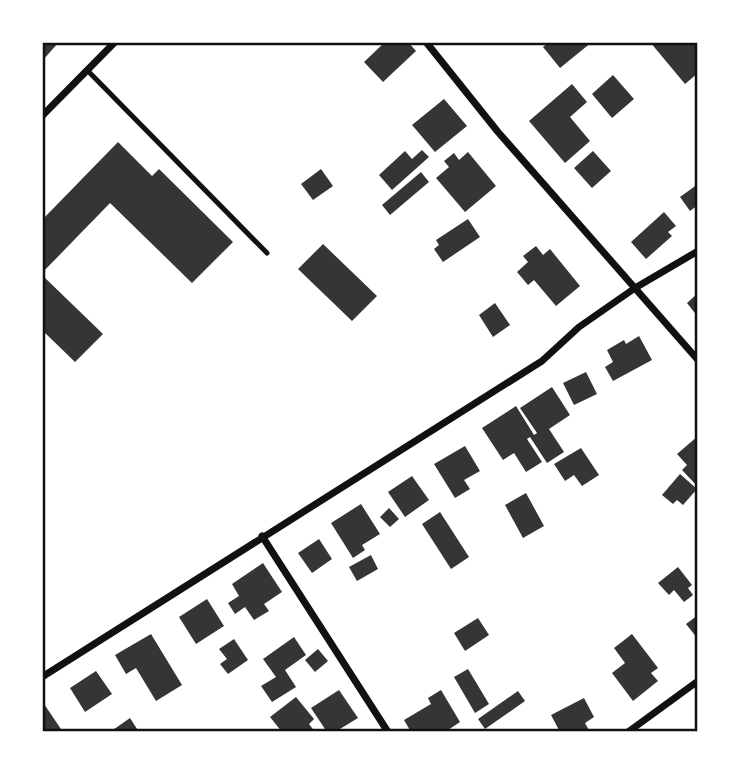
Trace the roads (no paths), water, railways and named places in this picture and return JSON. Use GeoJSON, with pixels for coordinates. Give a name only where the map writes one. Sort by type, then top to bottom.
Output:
{"type":"FeatureCollection","features":[{"type":"Feature","properties":{"kind":"street"},"geometry":{"type":"LineString","coordinates":[[42,116],[115,42]]}},
{"type":"Feature","properties":{"kind":"street"},"geometry":{"type":"LineString","coordinates":[[426,42],[498,132],[698,360]]}},
{"type":"Feature","properties":{"kind":"street"},"geometry":{"type":"LineString","coordinates":[[42,677],[542,360],[579,327],[635,288],[698,251]]}},
{"type":"Feature","properties":{"kind":"street"},"geometry":{"type":"LineString","coordinates":[[262,536],[388,732]]}},
{"type":"Feature","properties":{"kind":"street"},"geometry":{"type":"LineString","coordinates":[[628,732],[698,681]]}},
{"type":"Feature","properties":{"kind":"lane"},"geometry":{"type":"LineString","coordinates":[[87,70],[267,253]]}}]}
